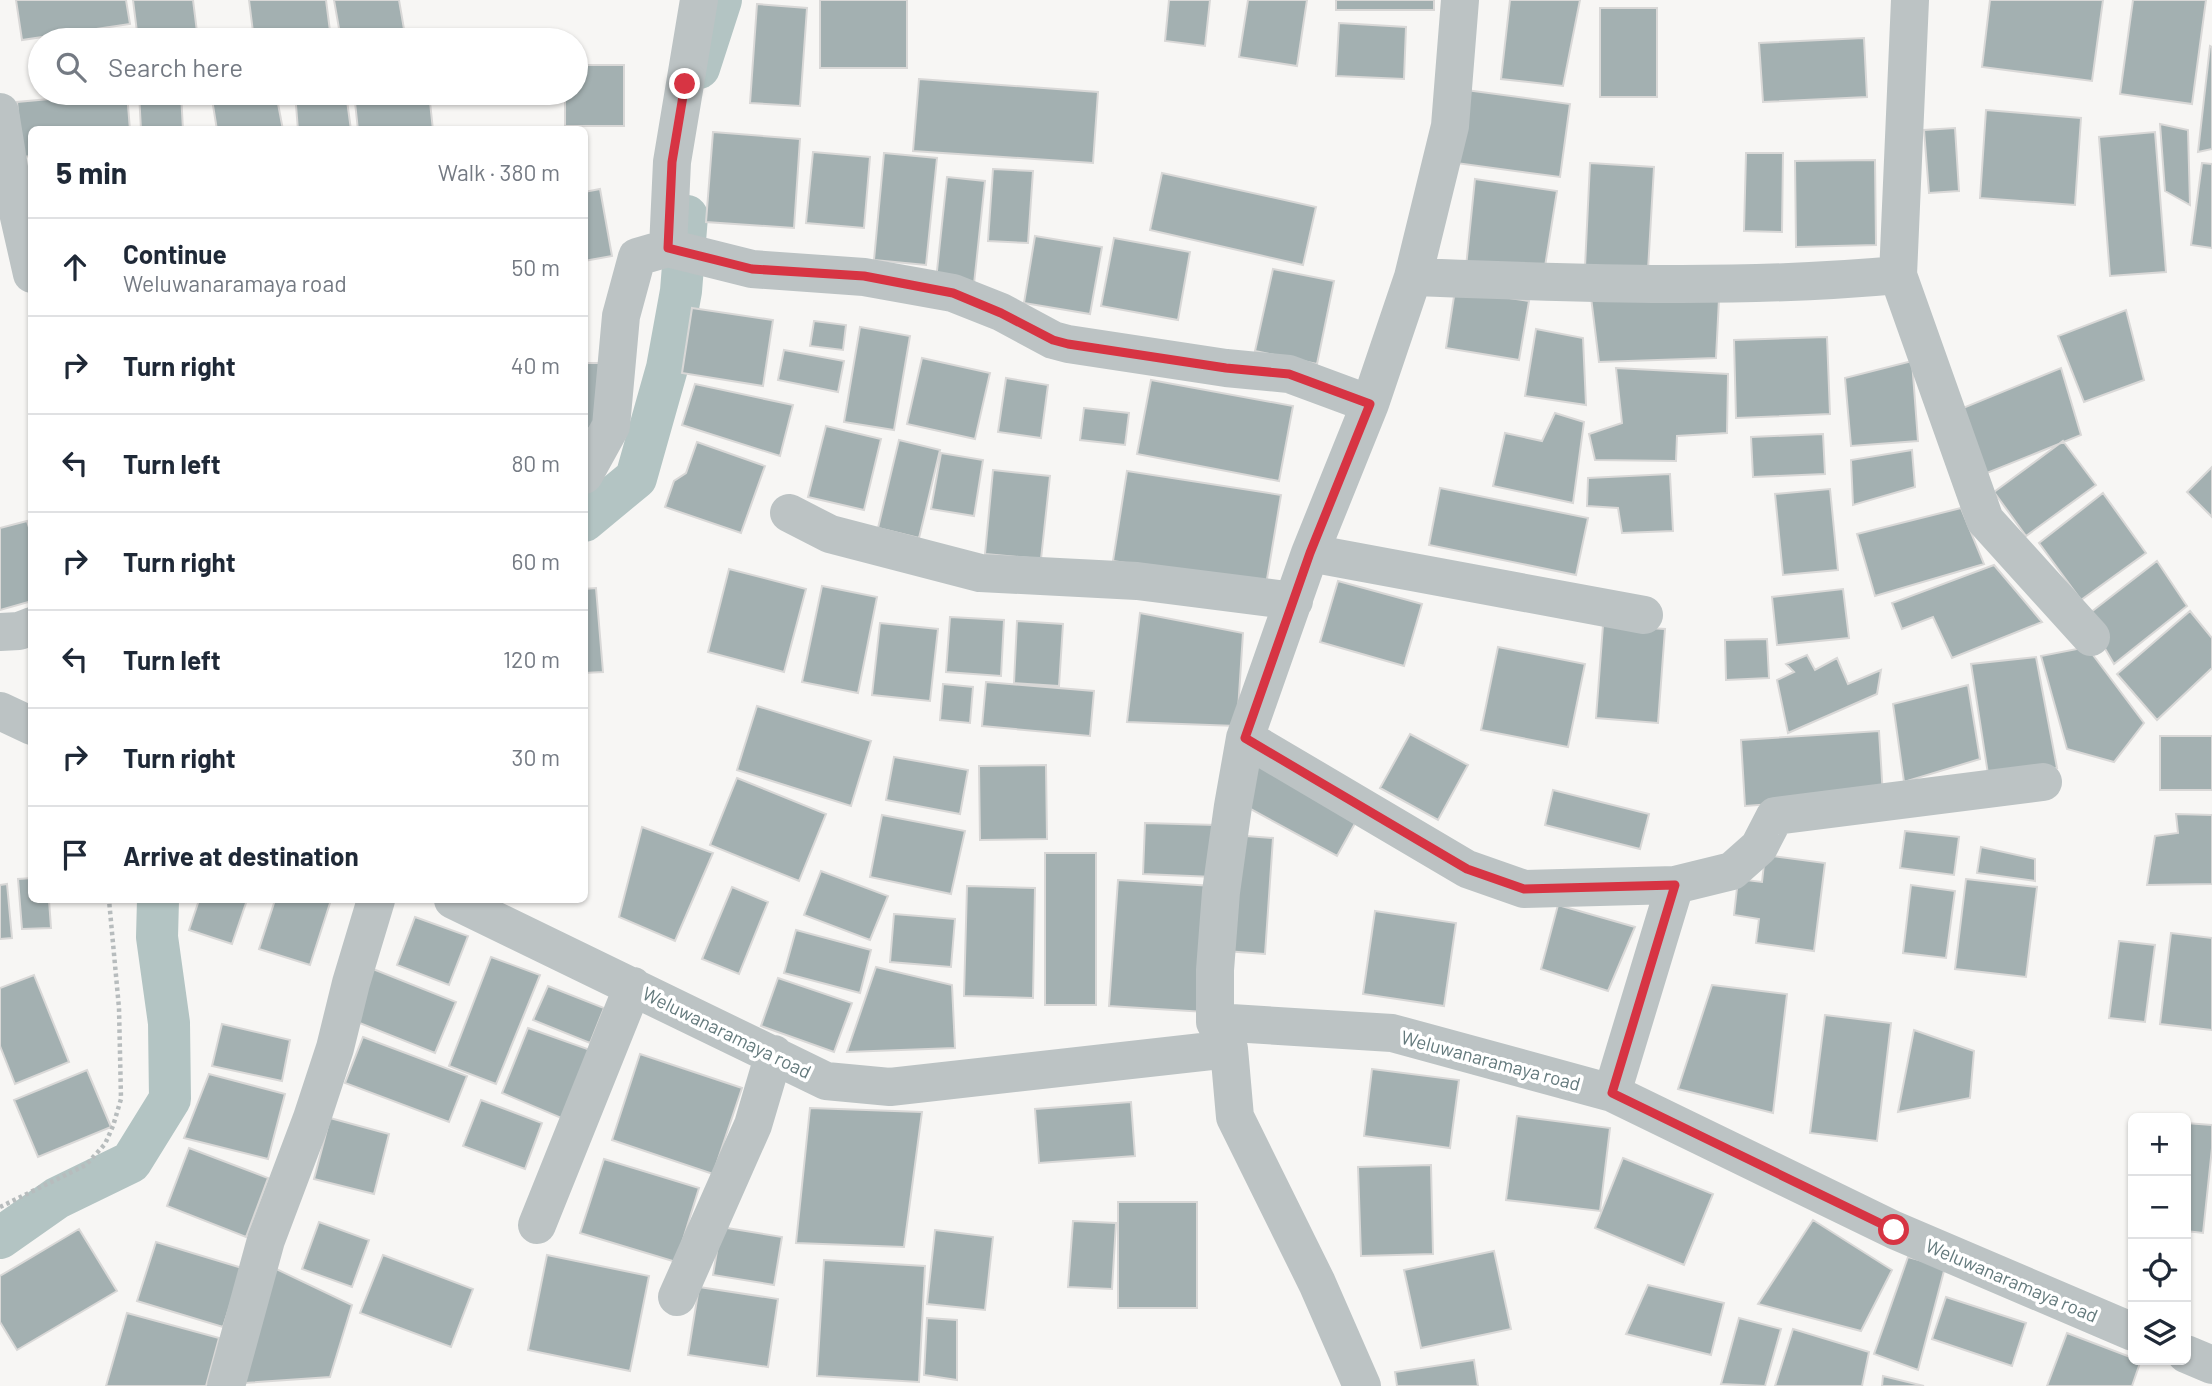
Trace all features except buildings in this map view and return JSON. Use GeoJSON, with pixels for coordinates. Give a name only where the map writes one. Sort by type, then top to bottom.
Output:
{"type":"FeatureCollection","features":[{"type":"Feature","properties":{"kind":"street"},"geometry":{"type":"LineString","coordinates":[[668,248],[672,162],[699,0]]}},
{"type":"Feature","properties":{"kind":"street"},"geometry":{"type":"LineString","coordinates":[[1362,1386],[1317,1283],[1235,1117],[1215,970],[1233,806],[1245,738],[1310,553],[1370,404],[1413,277],[1450,126],[1460,0]]}},
{"type":"Feature","properties":{"kind":"street"},"geometry":{"type":"LineString","coordinates":[[1910,0],[1898,275],[1985,520],[2091,637]]}},
{"type":"Feature","properties":{"kind":"street"},"geometry":{"type":"LineString","coordinates":[[0,112],[12,186],[28,246]]}},
{"type":"Feature","properties":{"kind":"street"},"geometry":{"type":"LineString","coordinates":[[588,468],[611,426],[621,316],[638,257],[668,248],[752,269],[864,276],[953,293],[1060,342],[1226,368],[1289,374],[1370,404]]}},
{"type":"Feature","properties":{"kind":"street"},"geometry":{"type":"LineString","coordinates":[[1413,277],[1651,285],[1836,281],[1898,275]]}},
{"type":"Feature","properties":{"kind":"street"},"geometry":{"type":"LineString","coordinates":[[789,513],[830,534],[980,573],[1137,581],[1294,601]]}},
{"type":"Feature","properties":{"kind":"street"},"geometry":{"type":"LineString","coordinates":[[1310,553],[1644,615]]}},
{"type":"Feature","properties":{"kind":"street"},"geometry":{"type":"LineString","coordinates":[[0,632],[28,628]]}},
{"type":"Feature","properties":{"kind":"street"},"geometry":{"type":"LineString","coordinates":[[0,711],[28,724]]}},
{"type":"Feature","properties":{"kind":"street"},"geometry":{"type":"LineString","coordinates":[[1245,738],[1467,869],[1524,889],[1675,885],[1732,871],[1759,848],[1775,816],[2043,782]]}},
{"type":"Feature","properties":{"kind":"street"},"geometry":{"type":"LineString","coordinates":[[1612,1093],[1675,885]]}},
{"type":"Feature","properties":{"kind":"street"},"geometry":{"type":"LineString","coordinates":[[226,1386],[266,1240],[316,1107],[375,903]]}},
{"type":"Feature","properties":{"kind":"street","name":"Weluwanaramaya road"},"geometry":{"type":"LineString","coordinates":[[459,903],[826,1081],[890,1087],[1222,1036],[1392,1033],[1612,1093],[1894,1230],[2128,1330]]}},
{"type":"Feature","properties":{"kind":"street"},"geometry":{"type":"LineString","coordinates":[[537,1225],[633,986]]}},
{"type":"Feature","properties":{"kind":"street"},"geometry":{"type":"LineString","coordinates":[[677,1297],[753,1125],[775,1054]]}},
{"type":"Feature","properties":{"kind":"street"},"geometry":{"type":"LineString","coordinates":[[2191,1356],[2212,1366]]}},
{"type":"Feature","properties":{"kind":"path"},"geometry":{"type":"LineString","coordinates":[[0,1206],[86,1165],[105,1144],[113,1126],[121,1099],[121,1086],[119,1008],[109,903]]}},
{"type":"Feature","properties":{"kind":"waterway"},"geometry":{"type":"LineString","coordinates":[[699,68],[721,0]]}},
{"type":"Feature","properties":{"kind":"waterway"},"geometry":{"type":"LineString","coordinates":[[588,518],[636,478],[667,368],[681,291],[687,216]]}},
{"type":"Feature","properties":{"kind":"waterway"},"geometry":{"type":"LineString","coordinates":[[0,1238],[57,1198],[131,1162],[170,1099],[169,1023],[157,937],[158,903]]}},
{"type":"Feature","properties":{"kind":"route"},"geometry":{"type":"LineString","coordinates":[[685,84],[672,162],[668,248],[752,269],[864,276],[953,293],[1001,313],[1053,340],[1068,344],[1226,368],[1289,374],[1370,404],[1310,553],[1245,738],[1467,869],[1524,889],[1675,885],[1612,1093],[1894,1230]]}}]}
